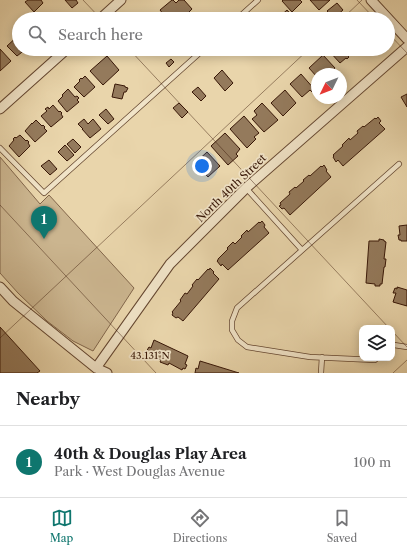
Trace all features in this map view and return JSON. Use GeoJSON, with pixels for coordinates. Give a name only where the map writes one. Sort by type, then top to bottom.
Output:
{"type":"FeatureCollection","features":[{"type":"Feature","properties":{"kind":"street"},"geometry":{"type":"LineString","coordinates":[[108,12],[121,0]]}},
{"type":"Feature","properties":{"kind":"street"},"geometry":{"type":"LineString","coordinates":[[371,0],[382,12]]}},
{"type":"Feature","properties":{"kind":"street"},"geometry":{"type":"LineString","coordinates":[[395,26],[407,39]]}},
{"type":"Feature","properties":{"kind":"street","name":"North 40th Street"},"geometry":{"type":"LineString","coordinates":[[94,370],[170,264],[246,188],[407,47]]}},
{"type":"Feature","properties":{"kind":"street"},"geometry":{"type":"LineString","coordinates":[[0,109],[59,56]]}},
{"type":"Feature","properties":{"kind":"street"},"geometry":{"type":"LineString","coordinates":[[0,287],[94,370],[107,373]]}},
{"type":"Feature","properties":{"kind":"lane"},"geometry":{"type":"LineString","coordinates":[[245,12],[258,0]]}},
{"type":"Feature","properties":{"kind":"lane"},"geometry":{"type":"LineString","coordinates":[[0,148],[44,193],[196,56]]}},
{"type":"Feature","properties":{"kind":"lane"},"geometry":{"type":"LineString","coordinates":[[359,359],[310,357],[247,347],[238,340],[232,330],[232,322],[237,308],[399,164]]}},
{"type":"Feature","properties":{"kind":"lane"},"geometry":{"type":"LineString","coordinates":[[246,188],[302,250]]}},
{"type":"Feature","properties":{"kind":"lane"},"geometry":{"type":"LineString","coordinates":[[395,345],[407,347]]}},
{"type":"Feature","properties":{"kind":"lane"},"geometry":{"type":"LineString","coordinates":[[321,373],[322,357]]}},
{"type":"Feature","properties":{"kind":"shaded area"},"geometry":{"type":"Polygon","coordinates":[[[0,157],[40,204],[49,195],[134,288],[93,351],[73,341],[47,321],[0,273],[0,157]]]}},
{"type":"Feature","properties":{"kind":"building"},"geometry":{"type":"Polygon","coordinates":[[[28,0],[41,0],[43,3],[34,12],[25,2],[28,0]]]}},
{"type":"Feature","properties":{"kind":"building"},"geometry":{"type":"Polygon","coordinates":[[[65,0],[76,0],[78,3],[72,8],[65,0]]]}},
{"type":"Feature","properties":{"kind":"building"},"geometry":{"type":"Polygon","coordinates":[[[172,0],[176,3],[179,0],[184,0],[192,9],[189,12],[162,12],[160,10],[172,0]]]}},
{"type":"Feature","properties":{"kind":"building"},"geometry":{"type":"Polygon","coordinates":[[[300,0],[302,2],[292,12],[282,1],[300,0]]]}},
{"type":"Feature","properties":{"kind":"building"},"geometry":{"type":"Polygon","coordinates":[[[310,0],[330,0],[319,10],[310,0]]]}},
{"type":"Feature","properties":{"kind":"building"},"geometry":{"type":"Polygon","coordinates":[[[337,3],[343,10],[341,12],[327,11],[337,3]]]}},
{"type":"Feature","properties":{"kind":"building"},"geometry":{"type":"Polygon","coordinates":[[[12,41],[12,51],[7,46],[12,41]]]}},
{"type":"Feature","properties":{"kind":"building"},"geometry":{"type":"Polygon","coordinates":[[[0,49],[11,61],[0,71],[0,49]]]}},
{"type":"Feature","properties":{"kind":"building"},"geometry":{"type":"Polygon","coordinates":[[[107,56],[119,70],[103,85],[90,71],[107,56]]]}},
{"type":"Feature","properties":{"kind":"building"},"geometry":{"type":"Polygon","coordinates":[[[322,56],[324,56],[335,68],[311,68],[311,70],[309,68],[322,56]]]}},
{"type":"Feature","properties":{"kind":"building"},"geometry":{"type":"Polygon","coordinates":[[[334,56],[349,57],[347,59],[346,58],[340,63],[334,56]]]}},
{"type":"Feature","properties":{"kind":"building"},"geometry":{"type":"Polygon","coordinates":[[[171,59],[174,62],[169,67],[166,63],[171,59]]]}},
{"type":"Feature","properties":{"kind":"building"},"geometry":{"type":"Polygon","coordinates":[[[222,70],[233,83],[225,91],[214,78],[222,70]]]}},
{"type":"Feature","properties":{"kind":"building"},"geometry":{"type":"Polygon","coordinates":[[[301,74],[311,85],[311,91],[310,90],[302,97],[290,84],[301,74]]]}},
{"type":"Feature","properties":{"kind":"building"},"geometry":{"type":"Polygon","coordinates":[[[85,76],[95,87],[84,97],[74,87],[81,78],[82,79],[85,76]]]}},
{"type":"Feature","properties":{"kind":"building"},"geometry":{"type":"Polygon","coordinates":[[[115,84],[128,88],[126,92],[124,92],[122,99],[112,97],[115,84]]]}},
{"type":"Feature","properties":{"kind":"building"},"geometry":{"type":"Polygon","coordinates":[[[198,87],[206,96],[201,101],[192,92],[198,87]]]}},
{"type":"Feature","properties":{"kind":"building"},"geometry":{"type":"Polygon","coordinates":[[[68,89],[75,97],[77,96],[79,98],[77,100],[79,102],[67,112],[58,101],[68,89]]]}},
{"type":"Feature","properties":{"kind":"building"},"geometry":{"type":"Polygon","coordinates":[[[285,90],[296,103],[283,116],[271,103],[285,90]]]}},
{"type":"Feature","properties":{"kind":"building"},"geometry":{"type":"Polygon","coordinates":[[[407,94],[407,107],[401,97],[407,94]]]}},
{"type":"Feature","properties":{"kind":"building"},"geometry":{"type":"Polygon","coordinates":[[[179,103],[188,112],[182,118],[173,108],[179,103]]]}},
{"type":"Feature","properties":{"kind":"building"},"geometry":{"type":"Polygon","coordinates":[[[262,103],[278,120],[264,132],[252,119],[257,115],[254,111],[262,103]]]}},
{"type":"Feature","properties":{"kind":"building"},"geometry":{"type":"Polygon","coordinates":[[[53,105],[59,112],[60,111],[62,113],[61,114],[63,117],[51,127],[41,116],[47,111],[45,109],[48,107],[49,109],[53,105]]]}},
{"type":"Feature","properties":{"kind":"building"},"geometry":{"type":"Polygon","coordinates":[[[106,109],[114,119],[108,124],[99,115],[106,109]]]}},
{"type":"Feature","properties":{"kind":"building"},"geometry":{"type":"Polygon","coordinates":[[[244,116],[259,133],[254,137],[256,139],[247,148],[230,129],[244,116]]]}},
{"type":"Feature","properties":{"kind":"building"},"geometry":{"type":"Polygon","coordinates":[[[378,117],[381,121],[379,123],[385,129],[343,166],[338,160],[336,162],[333,155],[343,146],[342,145],[349,138],[350,140],[358,133],[357,131],[363,126],[364,127],[378,117]]]}},
{"type":"Feature","properties":{"kind":"building"},"geometry":{"type":"Polygon","coordinates":[[[84,119],[88,124],[93,119],[101,129],[90,138],[78,124],[84,119]]]}},
{"type":"Feature","properties":{"kind":"building"},"geometry":{"type":"Polygon","coordinates":[[[36,120],[45,127],[44,128],[47,131],[35,142],[25,131],[36,120]]]}},
{"type":"Feature","properties":{"kind":"building"},"geometry":{"type":"Polygon","coordinates":[[[225,133],[240,149],[236,154],[238,156],[228,165],[211,146],[225,133]]]}},
{"type":"Feature","properties":{"kind":"building"},"geometry":{"type":"Polygon","coordinates":[[[20,135],[29,142],[28,143],[30,146],[19,157],[9,146],[15,137],[16,138],[20,135]]]}},
{"type":"Feature","properties":{"kind":"building"},"geometry":{"type":"Polygon","coordinates":[[[73,139],[81,147],[75,153],[67,144],[73,139]]]}},
{"type":"Feature","properties":{"kind":"building"},"geometry":{"type":"Polygon","coordinates":[[[65,145],[74,155],[67,161],[58,152],[65,145]]]}},
{"type":"Feature","properties":{"kind":"building"},"geometry":{"type":"Polygon","coordinates":[[[207,152],[220,166],[208,177],[195,163],[207,152]]]}},
{"type":"Feature","properties":{"kind":"building"},"geometry":{"type":"Polygon","coordinates":[[[49,160],[57,169],[50,175],[41,166],[49,160]]]}},
{"type":"Feature","properties":{"kind":"building"},"geometry":{"type":"Polygon","coordinates":[[[324,165],[327,170],[326,171],[331,177],[290,215],[284,208],[282,209],[279,206],[281,205],[280,203],[290,194],[289,192],[295,187],[296,188],[309,175],[310,176],[324,165]]]}},
{"type":"Feature","properties":{"kind":"building"},"geometry":{"type":"Polygon","coordinates":[[[262,221],[265,225],[264,227],[269,233],[228,270],[222,264],[221,266],[217,261],[228,249],[227,248],[233,242],[235,244],[247,230],[248,232],[262,221]]]}},
{"type":"Feature","properties":{"kind":"building"},"geometry":{"type":"Polygon","coordinates":[[[407,225],[407,241],[401,241],[399,240],[398,235],[400,235],[399,226],[407,225]]]}},
{"type":"Feature","properties":{"kind":"building"},"geometry":{"type":"Polygon","coordinates":[[[379,239],[386,242],[384,259],[386,259],[382,284],[380,284],[380,286],[375,286],[375,284],[366,283],[369,241],[379,241],[379,239]]]}},
{"type":"Feature","properties":{"kind":"building"},"geometry":{"type":"Polygon","coordinates":[[[210,268],[219,279],[183,321],[178,317],[176,318],[172,315],[172,312],[181,301],[180,300],[185,293],[187,294],[197,279],[198,280],[210,268]]]}},
{"type":"Feature","properties":{"kind":"building"},"geometry":{"type":"Polygon","coordinates":[[[397,287],[407,290],[407,306],[393,302],[396,293],[393,293],[397,287]]]}},
{"type":"Feature","properties":{"kind":"building"},"geometry":{"type":"Polygon","coordinates":[[[0,327],[40,371],[37,373],[0,373],[0,327]]]}},
{"type":"Feature","properties":{"kind":"building"},"geometry":{"type":"Polygon","coordinates":[[[154,340],[188,356],[185,369],[183,368],[182,370],[169,363],[168,365],[160,362],[161,360],[148,354],[146,352],[149,347],[151,348],[154,340]]]}},
{"type":"Feature","properties":{"kind":"building"},"geometry":{"type":"Polygon","coordinates":[[[200,361],[239,373],[195,373],[196,368],[198,369],[200,361]]]}},
{"type":"Feature","properties":{"kind":"place","name":"40th & Douglas Play Area"},"geometry":{"type":"Point","coordinates":[44,239]}}]}
